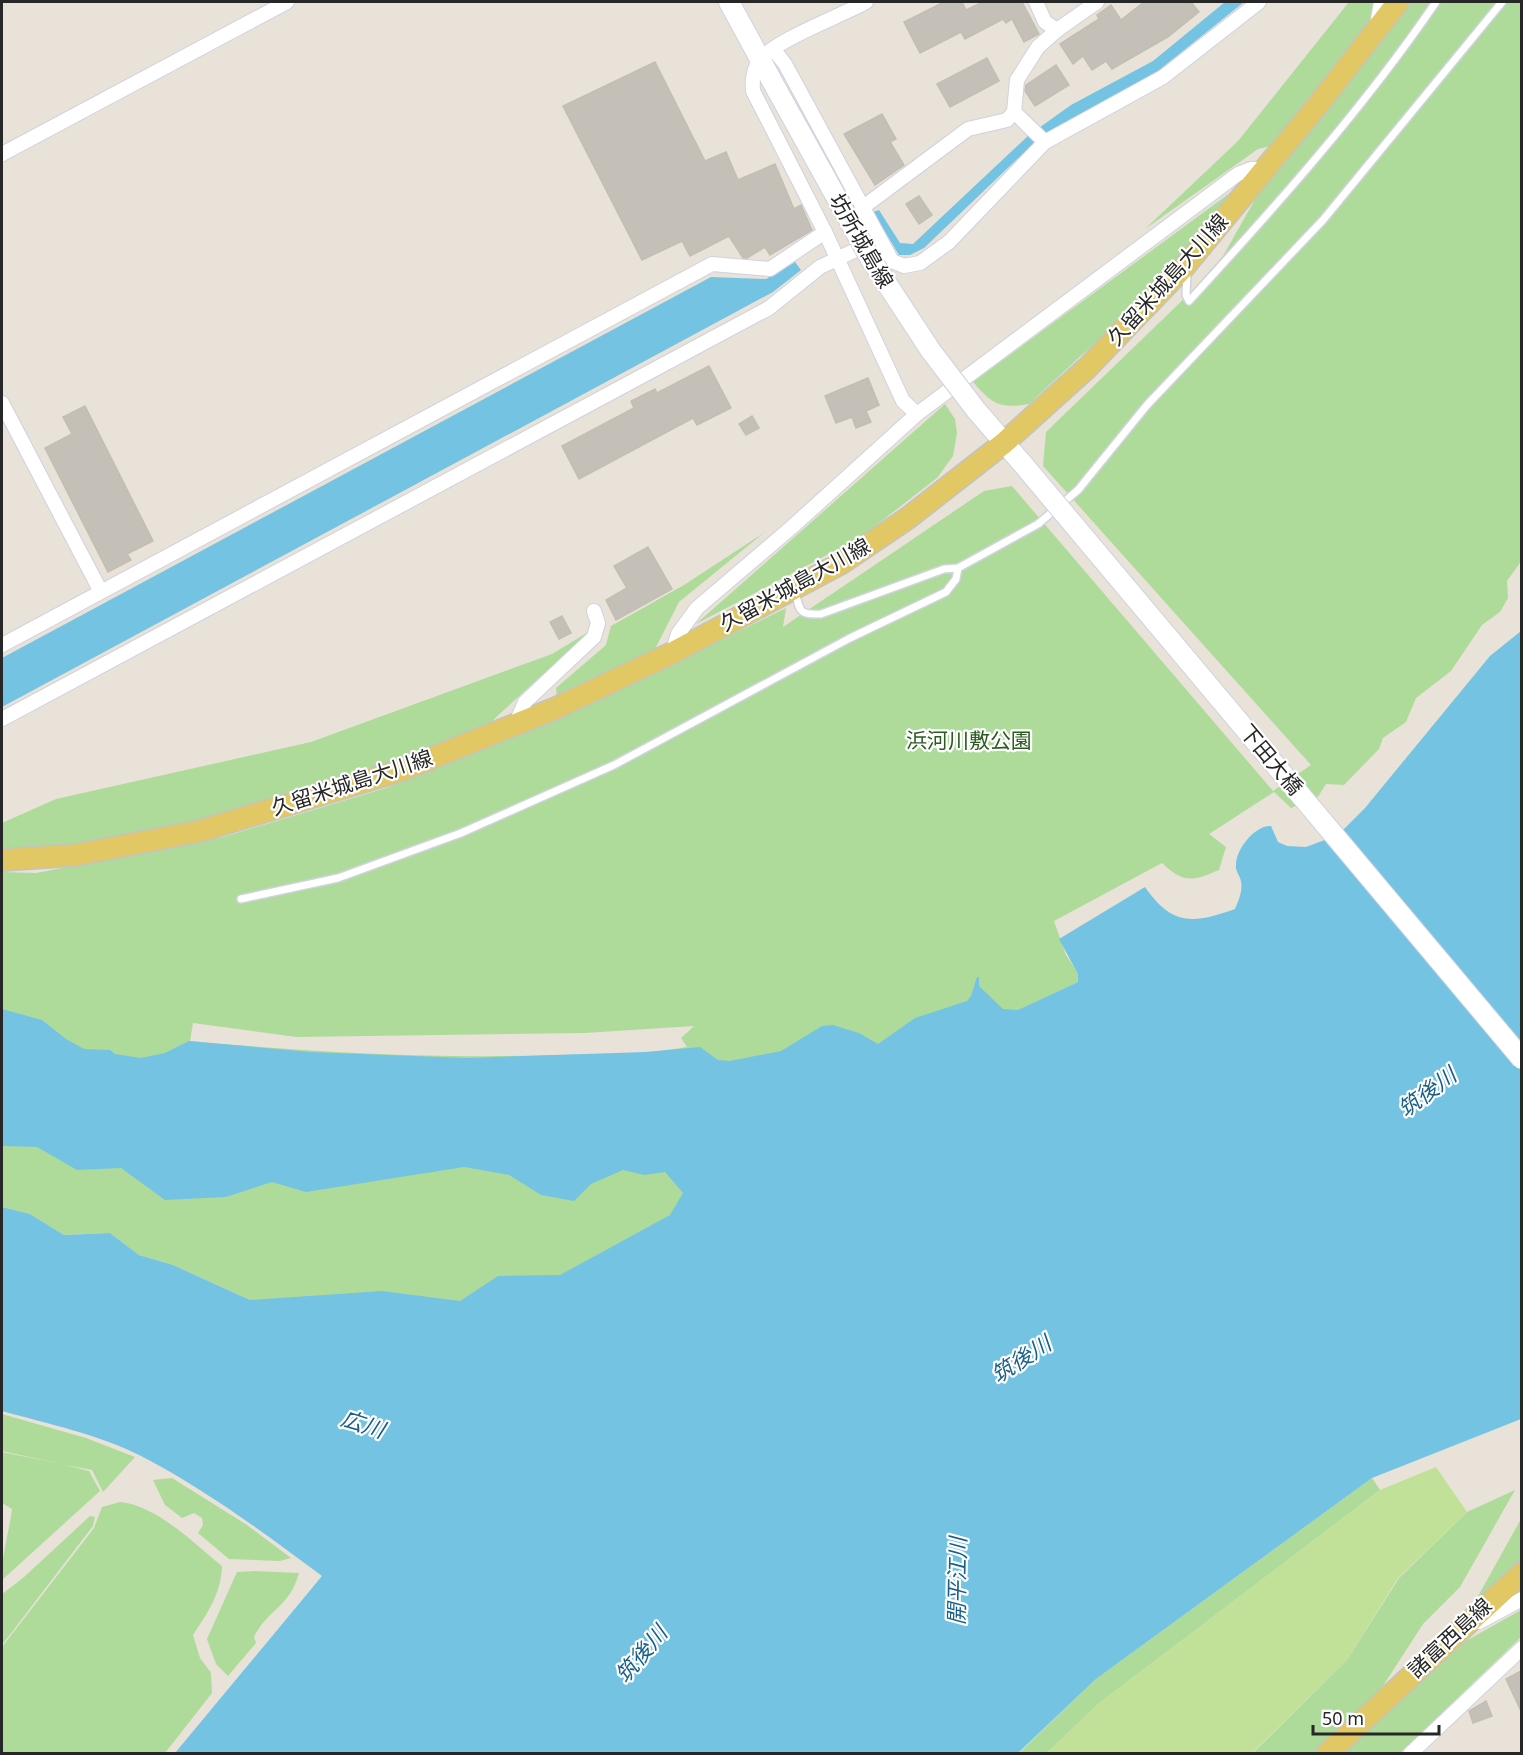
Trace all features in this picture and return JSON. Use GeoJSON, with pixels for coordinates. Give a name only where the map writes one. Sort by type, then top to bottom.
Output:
{"type":"FeatureCollection","features":[{"type":"Feature","properties":{"kind":"main road","name":"坊所城島線"},"geometry":{"type":"LineString","coordinates":[[729,2],[767,55],[778,92],[870,258],[930,351],[976,410],[1021,462]]}},
{"type":"Feature","properties":{"kind":"main road","name":"久留米城島大川線"},"geometry":{"type":"LineString","coordinates":[[2,860],[75,855],[200,831],[402,770],[554,710],[672,652],[840,564],[908,518],[1004,443],[1087,368],[1184,267],[1398,2]]}},
{"type":"Feature","properties":{"kind":"main road","name":"下田大橋"},"geometry":{"type":"LineString","coordinates":[[1021,462],[1521,1059]]}},
{"type":"Feature","properties":{"kind":"main road","name":"諸富西島線"},"geometry":{"type":"LineString","coordinates":[[1327,1754],[1521,1573]]}},
{"type":"Feature","properties":{"kind":"street"},"geometry":{"type":"LineString","coordinates":[[2,154],[287,2]]}},
{"type":"Feature","properties":{"kind":"street"},"geometry":{"type":"LineString","coordinates":[[866,2],[767,55],[752,77],[753,90],[825,232],[903,401],[917,414]]}},
{"type":"Feature","properties":{"kind":"street"},"geometry":{"type":"LineString","coordinates":[[1036,2],[1046,22],[1057,30]]}},
{"type":"Feature","properties":{"kind":"street"},"geometry":{"type":"LineString","coordinates":[[861,208],[968,129],[1007,120],[1014,112],[1017,80],[1038,47],[1096,2]]}},
{"type":"Feature","properties":{"kind":"street"},"geometry":{"type":"LineString","coordinates":[[767,55],[785,64],[861,208],[892,261],[904,266],[920,263],[949,242],[1045,142],[1162,77],[1259,2]]}},
{"type":"Feature","properties":{"kind":"street"},"geometry":{"type":"LineString","coordinates":[[1376,30],[1381,2]]}},
{"type":"Feature","properties":{"kind":"street"},"geometry":{"type":"LineString","coordinates":[[1014,112],[1045,142]]}},
{"type":"Feature","properties":{"kind":"street"},"geometry":{"type":"LineString","coordinates":[[672,652],[678,634],[697,608],[792,527],[917,414],[1238,174],[1251,169],[1265,169]]}},
{"type":"Feature","properties":{"kind":"street"},"geometry":{"type":"LineString","coordinates":[[2,645],[100,590],[712,264],[770,269],[825,232]]}},
{"type":"Feature","properties":{"kind":"street"},"geometry":{"type":"LineString","coordinates":[[2,718],[769,308],[820,267],[879,238]]}},
{"type":"Feature","properties":{"kind":"street"},"geometry":{"type":"LineString","coordinates":[[2,403],[100,590]]}},
{"type":"Feature","properties":{"kind":"street"},"geometry":{"type":"LineString","coordinates":[[515,725],[525,702],[594,637],[598,623],[594,611]]}},
{"type":"Feature","properties":{"kind":"street"},"geometry":{"type":"LineString","coordinates":[[1450,1638],[1521,1599]]}},
{"type":"Feature","properties":{"kind":"street"},"geometry":{"type":"LineString","coordinates":[[1410,1754],[1521,1648]]}},
{"type":"Feature","properties":{"kind":"lane"},"geometry":{"type":"LineString","coordinates":[[1184,267],[1189,274],[1186,295],[1189,301],[1271,211],[1329,142],[1415,33],[1436,2]]}},
{"type":"Feature","properties":{"kind":"lane"},"geometry":{"type":"LineString","coordinates":[[795,589],[800,610],[806,615],[821,614],[944,569],[958,568],[1038,524],[1078,490],[1147,405],[1323,220],[1502,2]]}},
{"type":"Feature","properties":{"kind":"lane"},"geometry":{"type":"LineString","coordinates":[[241,899],[338,878],[461,833],[614,765],[850,638],[946,592],[956,579],[958,568]]}},
{"type":"Feature","properties":{"kind":"green space"},"geometry":{"type":"Polygon","coordinates":[[[1349,2],[1378,2],[1374,14],[1271,146],[1258,149],[1145,229],[1238,141],[1349,2]]]}},
{"type":"Feature","properties":{"kind":"green space","name":"浜河川敷公園"},"geometry":{"type":"Polygon","coordinates":[[[1411,2],[1521,2],[1522,560],[1507,581],[1508,598],[1500,612],[1482,625],[1451,671],[1416,698],[1406,722],[1383,738],[1379,749],[1344,785],[1326,784],[1318,797],[1291,808],[1274,792],[1209,834],[1226,847],[1219,870],[1189,878],[1177,874],[1162,863],[1054,921],[1066,955],[1079,974],[1078,982],[1019,1010],[608,1123],[728,1218],[510,1330],[250,1300],[173,1265],[139,1255],[110,1233],[64,1235],[30,1214],[2,1207],[2,872],[36,873],[223,837],[386,788],[587,706],[786,608],[783,627],[984,491],[1012,486],[1273,791],[1311,765],[1043,466],[1046,432],[1192,291],[1223,256],[1257,196],[1411,2]],[[193,1023],[190,1041],[418,1055],[605,1054],[687,1047],[681,1038],[694,1026],[585,1033],[296,1037],[193,1023]]]}},
{"type":"Feature","properties":{"kind":"green space"},"geometry":{"type":"Polygon","coordinates":[[[1238,187],[1140,301],[1029,404],[1011,406],[997,403],[973,382],[1238,187]]]}},
{"type":"Feature","properties":{"kind":"green space"},"geometry":{"type":"Polygon","coordinates":[[[945,404],[955,419],[957,433],[953,456],[937,478],[861,537],[696,624],[945,404]]]}},
{"type":"Feature","properties":{"kind":"green space"},"geometry":{"type":"Polygon","coordinates":[[[765,532],[679,602],[655,649],[557,698],[556,688],[606,645],[611,626],[684,585],[765,532]]]}},
{"type":"Feature","properties":{"kind":"green space"},"geometry":{"type":"Polygon","coordinates":[[[590,631],[491,722],[378,768],[194,822],[76,844],[2,849],[2,823],[56,799],[311,742],[552,654],[590,631]]]}},
{"type":"Feature","properties":{"kind":"green space"},"geometry":{"type":"Polygon","coordinates":[[[2,1414],[86,1438],[135,1457],[103,1492],[92,1470],[65,1465],[89,1471],[100,1491],[2,1580],[12,1509],[2,1503],[2,1452],[61,1464],[2,1451],[2,1414]]]}},
{"type":"Feature","properties":{"kind":"green space"},"geometry":{"type":"Polygon","coordinates":[[[1436,1467],[1467,1512],[1398,1578],[1347,1660],[1252,1753],[1047,1753],[1098,1704],[1380,1490],[1436,1467]]]}},
{"type":"Feature","properties":{"kind":"green space"},"geometry":{"type":"Polygon","coordinates":[[[172,1478],[247,1525],[291,1558],[280,1561],[229,1559],[198,1533],[203,1525],[202,1518],[194,1513],[182,1518],[165,1505],[153,1480],[172,1478]]]}},
{"type":"Feature","properties":{"kind":"green space"},"geometry":{"type":"Polygon","coordinates":[[[1372,1478],[1380,1490],[1098,1704],[1047,1753],[1018,1754],[1096,1679],[1372,1478]]]}},
{"type":"Feature","properties":{"kind":"green space"},"geometry":{"type":"Polygon","coordinates":[[[1515,1490],[1460,1587],[1423,1624],[1381,1689],[1314,1753],[1252,1754],[1347,1660],[1399,1578],[1467,1512],[1515,1490]]]}},
{"type":"Feature","properties":{"kind":"green space"},"geometry":{"type":"Polygon","coordinates":[[[120,1502],[148,1510],[161,1518],[222,1566],[216,1594],[193,1635],[200,1658],[211,1673],[212,1693],[165,1753],[2,1753],[2,1647],[94,1528],[102,1507],[120,1502]]]}},
{"type":"Feature","properties":{"kind":"green space"},"geometry":{"type":"Polygon","coordinates":[[[90,1516],[95,1517],[93,1526],[2,1645],[2,1594],[23,1578],[90,1516]]]}},
{"type":"Feature","properties":{"kind":"green space"},"geometry":{"type":"Polygon","coordinates":[[[1521,1519],[1521,1562],[1472,1607],[1521,1519]]]}},
{"type":"Feature","properties":{"kind":"green space"},"geometry":{"type":"Polygon","coordinates":[[[237,1572],[299,1573],[290,1593],[254,1637],[256,1643],[228,1676],[216,1664],[207,1639],[237,1572]]]}},
{"type":"Feature","properties":{"kind":"green space"},"geometry":{"type":"Polygon","coordinates":[[[1521,1610],[1521,1637],[1400,1753],[1343,1754],[1457,1646],[1521,1610]]]}},
{"type":"Feature","properties":{"kind":"water"},"geometry":{"type":"Polygon","coordinates":[[[1225,2],[1244,2],[1158,71],[1034,143],[924,248],[910,255],[899,255],[873,212],[879,210],[900,243],[913,244],[1029,135],[1071,105],[1153,61],[1225,2]]]}},
{"type":"Feature","properties":{"kind":"water"},"geometry":{"type":"Polygon","coordinates":[[[795,262],[801,270],[773,292],[2,707],[2,658],[711,277],[766,279],[795,262]]]}},
{"type":"Feature","properties":{"kind":"water"},"geometry":{"type":"Polygon","coordinates":[[[1521,631],[1521,1419],[1372,1478],[1096,1679],[1018,1753],[175,1753],[322,1576],[211,1497],[141,1456],[90,1436],[2,1411],[2,1207],[30,1214],[64,1235],[110,1233],[139,1255],[173,1265],[250,1300],[382,1291],[460,1301],[498,1276],[560,1275],[670,1215],[683,1193],[665,1172],[644,1175],[623,1170],[591,1184],[574,1201],[541,1195],[509,1175],[464,1167],[306,1192],[272,1182],[226,1197],[165,1200],[121,1168],[77,1170],[37,1147],[2,1146],[2,1009],[42,1020],[66,1039],[84,1049],[110,1050],[115,1054],[141,1058],[165,1053],[189,1041],[310,1052],[466,1058],[646,1052],[700,1047],[718,1060],[730,1061],[781,1051],[822,1026],[833,1025],[859,1033],[878,1044],[915,1018],[967,1001],[977,977],[979,977],[979,986],[1003,1009],[1018,1010],[1078,982],[1078,974],[1059,939],[1145,887],[1155,900],[1174,915],[1195,919],[1220,914],[1235,909],[1241,886],[1236,868],[1239,852],[1259,829],[1271,826],[1278,842],[1287,846],[1306,847],[1338,835],[1365,808],[1490,656],[1521,631]]]}},
{"type":"Feature","properties":{"kind":"building"},"geometry":{"type":"Polygon","coordinates":[[[944,2],[962,2],[966,10],[983,2],[1022,2],[1039,34],[1024,42],[1012,19],[1006,23],[1003,19],[965,39],[961,32],[920,53],[904,22],[944,2]]]}},
{"type":"Feature","properties":{"kind":"building"},"geometry":{"type":"Polygon","coordinates":[[[1144,2],[1191,2],[1199,12],[1168,37],[1112,69],[1106,61],[1092,70],[1083,56],[1073,64],[1060,44],[1099,19],[1097,15],[1111,5],[1121,20],[1144,2]]]}},
{"type":"Feature","properties":{"kind":"building"},"geometry":{"type":"Polygon","coordinates":[[[987,58],[999,81],[950,107],[937,84],[987,58]]]}},
{"type":"Feature","properties":{"kind":"building"},"geometry":{"type":"Polygon","coordinates":[[[655,62],[705,161],[726,152],[738,180],[775,164],[794,209],[801,205],[812,230],[770,255],[765,247],[743,258],[729,236],[690,256],[682,241],[642,260],[563,106],[655,62]]]}},
{"type":"Feature","properties":{"kind":"building"},"geometry":{"type":"Polygon","coordinates":[[[1056,65],[1069,85],[1035,106],[1025,91],[1026,85],[1056,65]]]}},
{"type":"Feature","properties":{"kind":"building"},"geometry":{"type":"Polygon","coordinates":[[[882,114],[896,139],[890,142],[904,165],[875,185],[844,134],[882,114]]]}},
{"type":"Feature","properties":{"kind":"building"},"geometry":{"type":"Polygon","coordinates":[[[919,196],[932,215],[919,224],[906,204],[919,196]]]}},
{"type":"Feature","properties":{"kind":"building"},"geometry":{"type":"Polygon","coordinates":[[[709,366],[731,408],[697,425],[693,418],[579,479],[562,446],[634,408],[631,401],[655,389],[657,393],[709,366]]]}},
{"type":"Feature","properties":{"kind":"building"},"geometry":{"type":"Polygon","coordinates":[[[868,378],[879,405],[866,411],[871,422],[856,428],[852,417],[836,423],[825,396],[868,378]]]}},
{"type":"Feature","properties":{"kind":"building"},"geometry":{"type":"Polygon","coordinates":[[[85,406],[153,541],[127,554],[131,560],[108,572],[45,448],[72,434],[63,417],[85,406]]]}},
{"type":"Feature","properties":{"kind":"building"},"geometry":{"type":"Polygon","coordinates":[[[752,416],[759,428],[746,435],[739,424],[752,416]]]}},
{"type":"Feature","properties":{"kind":"building"},"geometry":{"type":"Polygon","coordinates":[[[648,547],[672,589],[616,620],[606,600],[627,588],[614,566],[648,547]]]}},
{"type":"Feature","properties":{"kind":"building"},"geometry":{"type":"Polygon","coordinates":[[[562,616],[571,633],[559,639],[550,622],[562,616]]]}},
{"type":"Feature","properties":{"kind":"building"},"geometry":{"type":"Polygon","coordinates":[[[1521,1671],[1521,1711],[1506,1679],[1521,1671]]]}},
{"type":"Feature","properties":{"kind":"building"},"geometry":{"type":"Polygon","coordinates":[[[1486,1701],[1492,1716],[1473,1723],[1469,1711],[1486,1701]]]}},
{"type":"Feature","properties":{"kind":"water label","name":"筑後川"},"geometry":{"type":"Point","coordinates":[1427,1092]}},
{"type":"Feature","properties":{"kind":"water label","name":"筑後川"},"geometry":{"type":"Point","coordinates":[1021,1359]}},
{"type":"Feature","properties":{"kind":"water label","name":"広川"},"geometry":{"type":"Point","coordinates":[363,1424]}},
{"type":"Feature","properties":{"kind":"water label","name":"開平江川"},"geometry":{"type":"Point","coordinates":[957,1581]}},
{"type":"Feature","properties":{"kind":"water label","name":"筑後川"},"geometry":{"type":"Point","coordinates":[641,1654]}}]}
